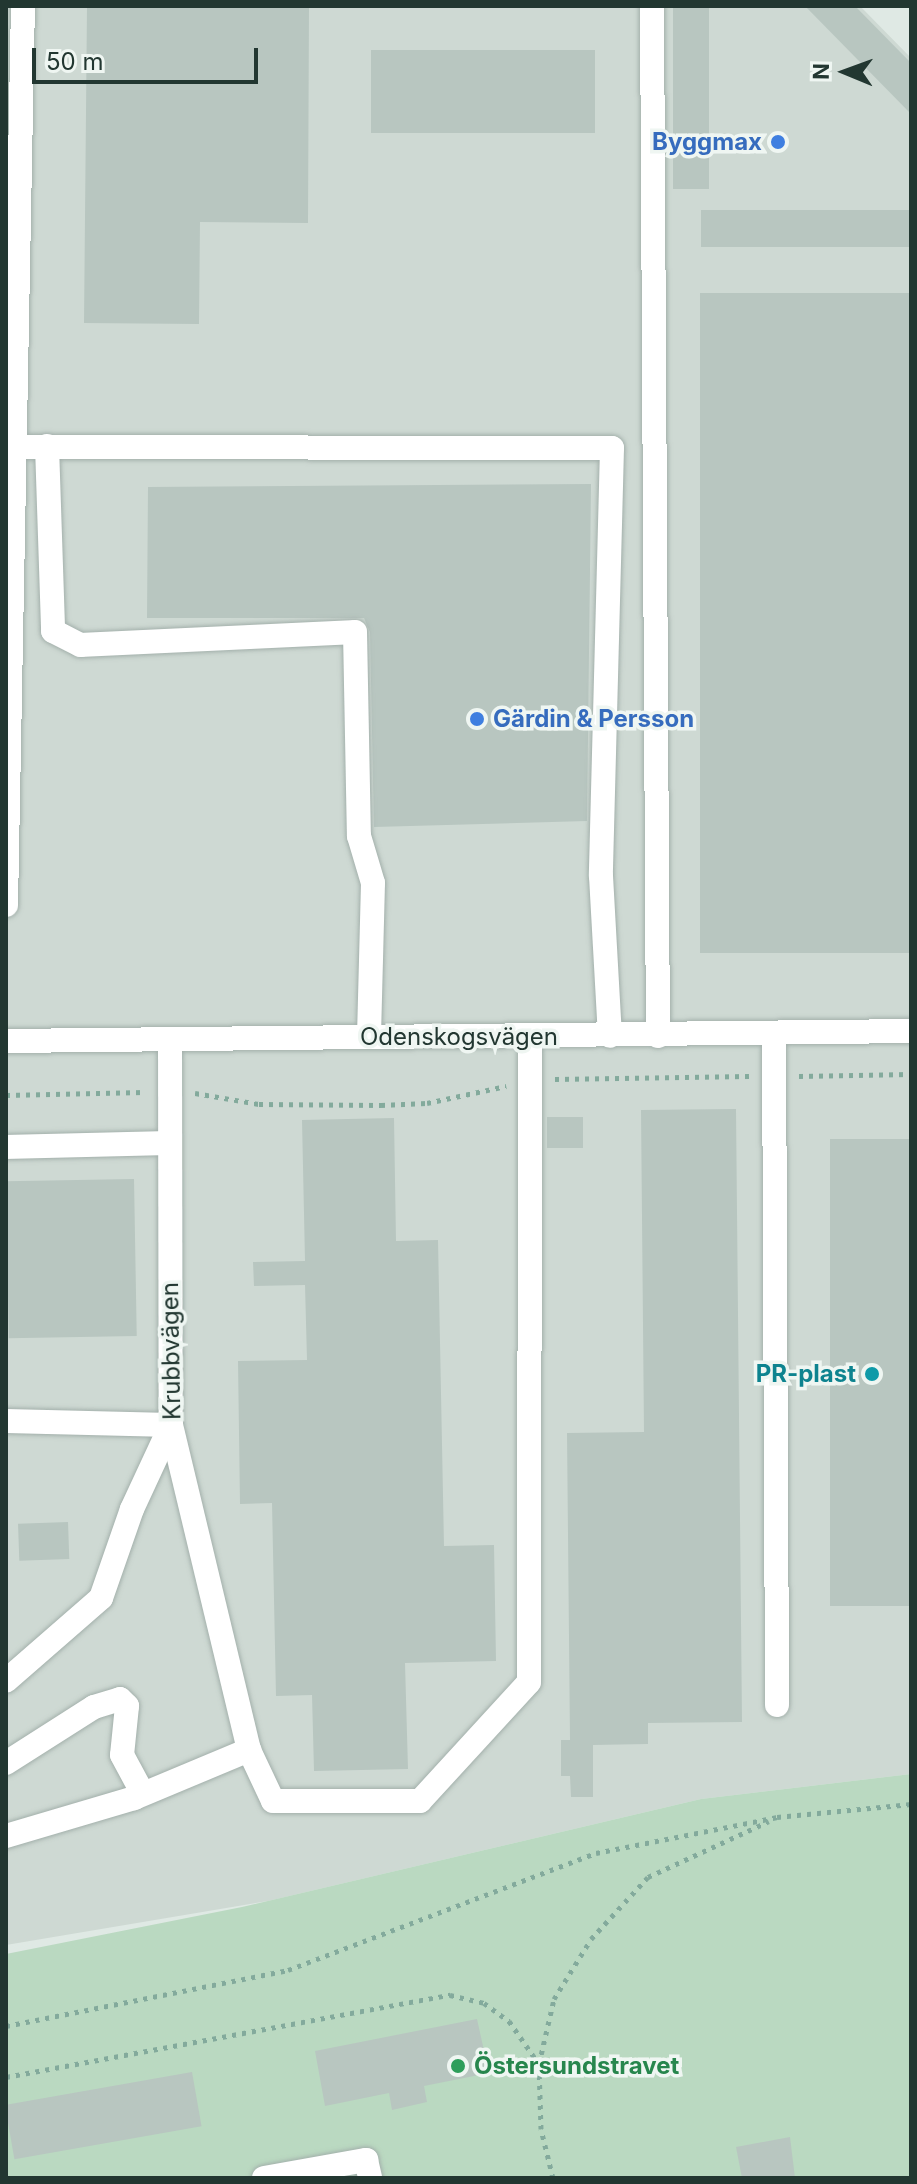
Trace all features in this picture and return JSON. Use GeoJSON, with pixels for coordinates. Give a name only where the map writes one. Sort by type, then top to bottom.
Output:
{"type":"FeatureCollection","features":[{"type":"Feature","properties":{"kind":"street"},"geometry":{"type":"LineString","coordinates":[[6,905],[15,447],[12,268],[23,6]]}},
{"type":"Feature","properties":{"kind":"street"},"geometry":{"type":"LineString","coordinates":[[652,6],[658,1036]]}},
{"type":"Feature","properties":{"kind":"street"},"geometry":{"type":"LineString","coordinates":[[47,446],[53,631],[81,645],[355,632],[359,836],[373,883],[369,1037]]}},
{"type":"Feature","properties":{"kind":"street"},"geometry":{"type":"LineString","coordinates":[[15,447],[612,448],[601,876],[610,1036]]}},
{"type":"Feature","properties":{"kind":"street","name":"Odenskogsvägen"},"geometry":{"type":"LineString","coordinates":[[6,1041],[911,1031]]}},
{"type":"Feature","properties":{"kind":"street"},"geometry":{"type":"LineString","coordinates":[[774,1033],[777,1705]]}},
{"type":"Feature","properties":{"kind":"street"},"geometry":{"type":"LineString","coordinates":[[530,1037],[531,1081]]}},
{"type":"Feature","properties":{"kind":"street","name":"Krubbvägen"},"geometry":{"type":"LineString","coordinates":[[170,1040],[167,1143],[171,1425],[249,1750],[273,1801],[420,1801],[529,1682],[531,1081]]}},
{"type":"Feature","properties":{"kind":"street"},"geometry":{"type":"LineString","coordinates":[[6,1147],[167,1143]]}},
{"type":"Feature","properties":{"kind":"street"},"geometry":{"type":"LineString","coordinates":[[6,1421],[171,1425],[132,1509],[101,1598],[6,1681]]}},
{"type":"Feature","properties":{"kind":"street"},"geometry":{"type":"LineString","coordinates":[[6,1763],[94,1707],[120,1699],[127,1706],[122,1755],[143,1794]]}},
{"type":"Feature","properties":{"kind":"street"},"geometry":{"type":"LineString","coordinates":[[6,1836],[143,1794],[249,1750]]}},
{"type":"Feature","properties":{"kind":"street"},"geometry":{"type":"LineString","coordinates":[[264,2178],[366,2160],[370,2178]]}},
{"type":"Feature","properties":{"kind":"path"},"geometry":{"type":"LineString","coordinates":[[6,1095],[168,1092],[259,1104],[381,1105],[427,1103],[531,1081],[911,1074]]}},
{"type":"Feature","properties":{"kind":"path"},"geometry":{"type":"LineString","coordinates":[[6,2026],[288,1970],[596,1853],[777,1817],[911,1804]]}},
{"type":"Feature","properties":{"kind":"path"},"geometry":{"type":"LineString","coordinates":[[553,2178],[541,2129],[539,2064],[554,1999],[591,1939],[648,1877],[777,1817]]}},
{"type":"Feature","properties":{"kind":"path"},"geometry":{"type":"LineString","coordinates":[[6,2077],[450,1995],[484,2003],[509,2021],[539,2064]]}},
{"type":"Feature","properties":{"kind":"shaded area"},"geometry":{"type":"Polygon","coordinates":[[[6,6],[860,6],[911,58],[911,1774],[701,1799],[268,1901],[6,1945],[6,6]]]}},
{"type":"Feature","properties":{"kind":"green space","name":"Östersundstravet"},"geometry":{"type":"Polygon","coordinates":[[[911,1774],[911,2178],[6,2178],[6,1954],[242,1907],[701,1799],[911,1774]]]}},
{"type":"Feature","properties":{"kind":"building"},"geometry":{"type":"Polygon","coordinates":[[[87,6],[309,6],[308,223],[200,222],[199,324],[84,323],[87,6]]]}},
{"type":"Feature","properties":{"kind":"building"},"geometry":{"type":"Polygon","coordinates":[[[673,6],[709,6],[709,189],[673,189],[673,6]]]}},
{"type":"Feature","properties":{"kind":"building"},"geometry":{"type":"Polygon","coordinates":[[[805,6],[855,6],[911,63],[911,114],[805,6]]]}},
{"type":"Feature","properties":{"kind":"building"},"geometry":{"type":"Polygon","coordinates":[[[371,50],[595,50],[595,133],[371,133],[371,50]]]}},
{"type":"Feature","properties":{"kind":"building"},"geometry":{"type":"Polygon","coordinates":[[[701,210],[911,210],[911,247],[701,247],[701,210]]]}},
{"type":"Feature","properties":{"kind":"building"},"geometry":{"type":"Polygon","coordinates":[[[700,293],[911,293],[911,953],[700,953],[700,293]]]}},
{"type":"Feature","properties":{"kind":"building","name":"Gärdin & Persson"},"geometry":{"type":"Polygon","coordinates":[[[591,484],[587,821],[374,827],[370,632],[364,618],[147,618],[148,487],[591,484]]]}},
{"type":"Feature","properties":{"kind":"building"},"geometry":{"type":"Polygon","coordinates":[[[736,1109],[742,1722],[648,1723],[648,1744],[593,1745],[593,1797],[571,1797],[570,1776],[561,1776],[561,1740],[570,1740],[567,1433],[644,1432],[641,1110],[736,1109]]]}},
{"type":"Feature","properties":{"kind":"building"},"geometry":{"type":"Polygon","coordinates":[[[547,1117],[583,1117],[583,1148],[547,1148],[547,1117]]]}},
{"type":"Feature","properties":{"kind":"building"},"geometry":{"type":"Polygon","coordinates":[[[394,1118],[396,1241],[438,1240],[444,1546],[494,1545],[496,1661],[405,1663],[408,1769],[314,1771],[312,1695],[276,1696],[272,1503],[240,1504],[238,1361],[307,1360],[305,1285],[254,1286],[253,1262],[305,1261],[302,1120],[394,1118]]]}},
{"type":"Feature","properties":{"kind":"building","name":"PR-plast"},"geometry":{"type":"Polygon","coordinates":[[[830,1139],[911,1139],[911,1606],[830,1606],[830,1139]]]}},
{"type":"Feature","properties":{"kind":"building"},"geometry":{"type":"Polygon","coordinates":[[[134,1179],[137,1336],[9,1338],[6,1181],[134,1179]]]}},
{"type":"Feature","properties":{"kind":"building"},"geometry":{"type":"Polygon","coordinates":[[[68,1522],[69,1559],[19,1561],[18,1524],[68,1522]]]}},
{"type":"Feature","properties":{"kind":"building"},"geometry":{"type":"Polygon","coordinates":[[[477,2019],[489,2073],[424,2086],[427,2102],[392,2110],[389,2093],[325,2106],[315,2051],[477,2019]]]}},
{"type":"Feature","properties":{"kind":"building"},"geometry":{"type":"Polygon","coordinates":[[[192,2072],[202,2126],[14,2159],[6,2105],[192,2072]]]}},
{"type":"Feature","properties":{"kind":"building"},"geometry":{"type":"Polygon","coordinates":[[[790,2137],[795,2178],[742,2178],[736,2147],[790,2137]]]}},
{"type":"Feature","properties":{"kind":"place","name":"Byggmax"},"geometry":{"type":"Point","coordinates":[778,142]}},
{"type":"Feature","properties":{"kind":"place","name":"Gärdin & Persson"},"geometry":{"type":"Point","coordinates":[477,719]}},
{"type":"Feature","properties":{"kind":"place","name":"PR-plast"},"geometry":{"type":"Point","coordinates":[872,1374]}},
{"type":"Feature","properties":{"kind":"place","name":"Östersundstravet"},"geometry":{"type":"Point","coordinates":[458,2066]}}]}
